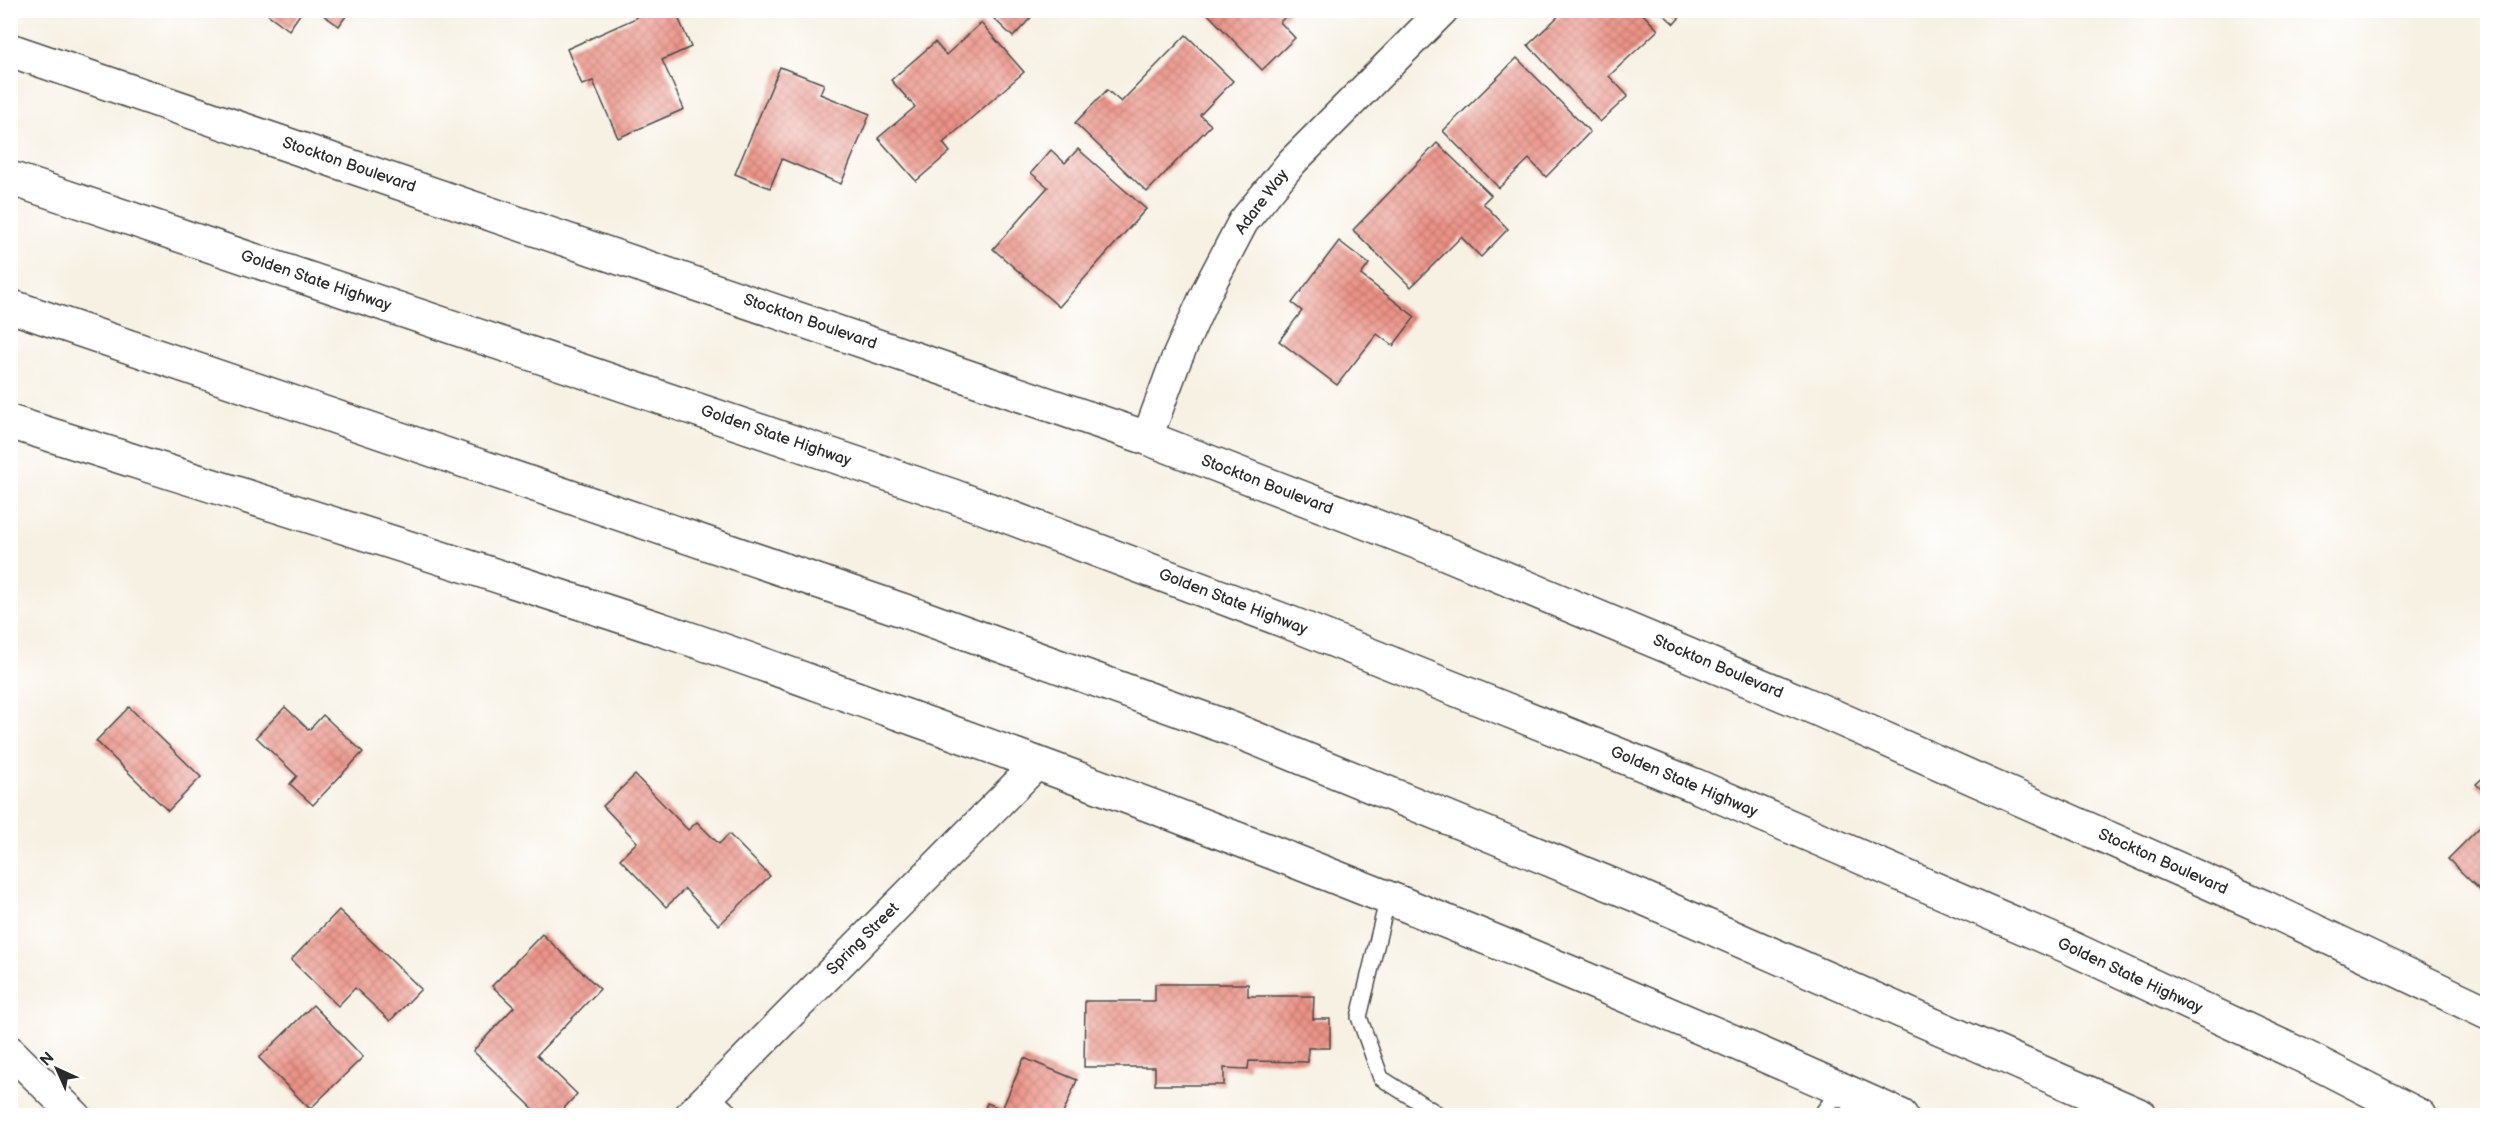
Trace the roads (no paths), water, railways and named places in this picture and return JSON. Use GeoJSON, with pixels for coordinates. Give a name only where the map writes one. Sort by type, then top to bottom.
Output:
{"type":"FeatureCollection","features":[{"type":"Feature","properties":{"kind":"main road","name":"Stockton Boulevard"},"geometry":{"type":"LineString","coordinates":[[10,50],[1147,438],[1445,554],[1815,708],[2264,907],[2487,1013]]}},
{"type":"Feature","properties":{"kind":"main road","name":"Golden State Highway"},"geometry":{"type":"LineString","coordinates":[[10,178],[953,496],[1293,624],[1694,785],[2069,947],[2307,1058],[2420,1116]]}},
{"type":"Feature","properties":{"kind":"main road"},"geometry":{"type":"LineString","coordinates":[[10,306],[908,612],[1232,729],[1641,897],[2141,1116]]}},
{"type":"Feature","properties":{"kind":"main road"},"geometry":{"type":"LineString","coordinates":[[10,422],[669,632],[1038,763],[1388,897],[1727,1038],[1900,1116]]}},
{"type":"Feature","properties":{"kind":"street","name":"Adare Way"},"geometry":{"type":"LineString","coordinates":[[1147,438],[1181,350],[1208,289],[1243,222],[1292,162],[1443,10]]}},
{"type":"Feature","properties":{"kind":"street","name":"Spring Street"},"geometry":{"type":"LineString","coordinates":[[689,1116],[1038,763]]}},
{"type":"Feature","properties":{"kind":"street"},"geometry":{"type":"LineString","coordinates":[[10,1051],[76,1116]]}},
{"type":"Feature","properties":{"kind":"lane"},"geometry":{"type":"LineString","coordinates":[[1388,897],[1359,1017],[1381,1078],[1441,1116]]}},
{"type":"Feature","properties":{"kind":"lane"},"geometry":{"type":"LineString","coordinates":[[1820,1116],[1841,1089]]}},
{"type":"Feature","properties":{"kind":"lane"},"geometry":{"type":"LineString","coordinates":[[710,1094],[734,1116]]}}]}
